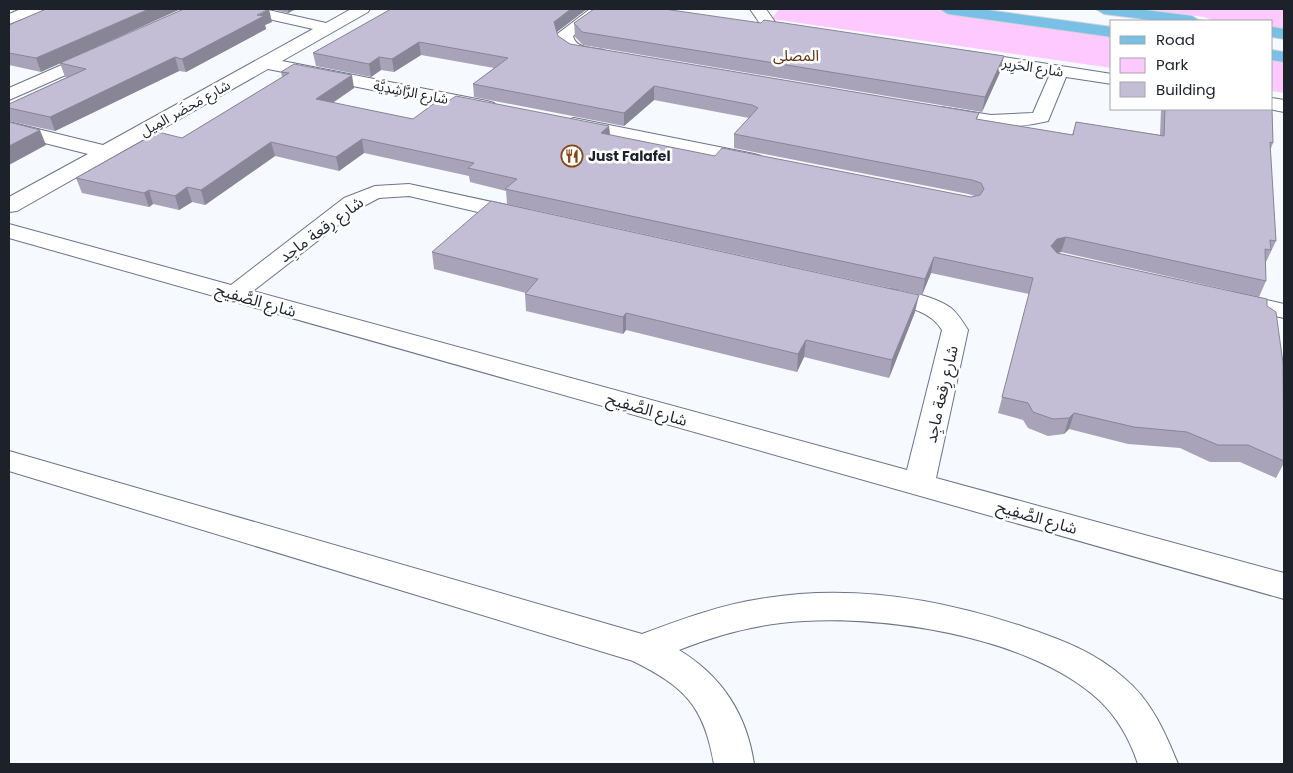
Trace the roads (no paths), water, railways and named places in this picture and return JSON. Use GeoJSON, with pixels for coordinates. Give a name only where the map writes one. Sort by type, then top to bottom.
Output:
{"type":"FeatureCollection","features":[{"type":"Feature","properties":{"kind":"main road"},"geometry":{"type":"LineString","coordinates":[[948,9],[1110,32]]}},
{"type":"Feature","properties":{"kind":"main road"},"geometry":{"type":"LineString","coordinates":[[1104,9],[1185,20]]}},
{"type":"Feature","properties":{"kind":"street"},"geometry":{"type":"LineString","coordinates":[[15,14],[34,9]]}},
{"type":"Feature","properties":{"kind":"street"},"geometry":{"type":"LineString","coordinates":[[244,9],[328,28]]}},
{"type":"Feature","properties":{"kind":"street","name":"شارع مَحضَر المِيل"},"geometry":{"type":"LineString","coordinates":[[9,206],[362,9]]}},
{"type":"Feature","properties":{"kind":"street"},"geometry":{"type":"LineString","coordinates":[[600,9],[564,35],[566,44],[577,51],[616,57]]}},
{"type":"Feature","properties":{"kind":"street"},"geometry":{"type":"LineString","coordinates":[[754,16],[770,25],[789,28]]}},
{"type":"Feature","properties":{"kind":"street"},"geometry":{"type":"LineString","coordinates":[[14,89],[112,47]]}},
{"type":"Feature","properties":{"kind":"street","name":"شارع الحَرِير"},"geometry":{"type":"LineString","coordinates":[[953,54],[1110,79]]}},
{"type":"Feature","properties":{"kind":"street","name":"شارع الرَّاشِدِيَّة"},"geometry":{"type":"LineString","coordinates":[[266,63],[508,111]]}},
{"type":"Feature","properties":{"kind":"street"},"geometry":{"type":"LineString","coordinates":[[928,111],[996,122],[1023,122],[1041,117],[1060,71]]}},
{"type":"Feature","properties":{"kind":"street"},"geometry":{"type":"LineString","coordinates":[[557,121],[772,164]]}},
{"type":"Feature","properties":{"kind":"street"},"geometry":{"type":"LineString","coordinates":[[9,128],[106,152]]}},
{"type":"Feature","properties":{"kind":"street","name":"شارع رِقعة ماجِد"},"geometry":{"type":"LineString","coordinates":[[234,294],[352,203],[375,192],[408,190],[544,220]]}},
{"type":"Feature","properties":{"kind":"street","name":"شارع الصَّفِيح"},"geometry":{"type":"LineString","coordinates":[[9,231],[1284,586]]}},
{"type":"Feature","properties":{"kind":"street","name":"شارع رِقعة ماجِد"},"geometry":{"type":"LineString","coordinates":[[854,289],[932,306],[948,317],[955,330],[919,484]]}},
{"type":"Feature","properties":{"kind":"street"},"geometry":{"type":"LineString","coordinates":[[1207,293],[1284,311]]}},
{"type":"Feature","properties":{"kind":"street"},"geometry":{"type":"LineString","coordinates":[[9,460],[643,649],[676,666],[692,677],[711,697],[724,722],[732,747],[734,764]]}},
{"type":"Feature","properties":{"kind":"street"},"geometry":{"type":"LineString","coordinates":[[643,649],[688,631],[716,623],[782,610],[831,606],[881,608],[931,615],[980,627],[1029,643],[1081,666],[1103,682],[1139,720],[1151,743],[1158,764]]}},
{"type":"Feature","properties":{"kind":"place","name":"Just Falafel"},"geometry":{"type":"Point","coordinates":[572,156]}},
{"type":"Feature","properties":{"kind":"district","name":"المصلى"},"geometry":{"type":"Point","coordinates":[796,56]}}]}
